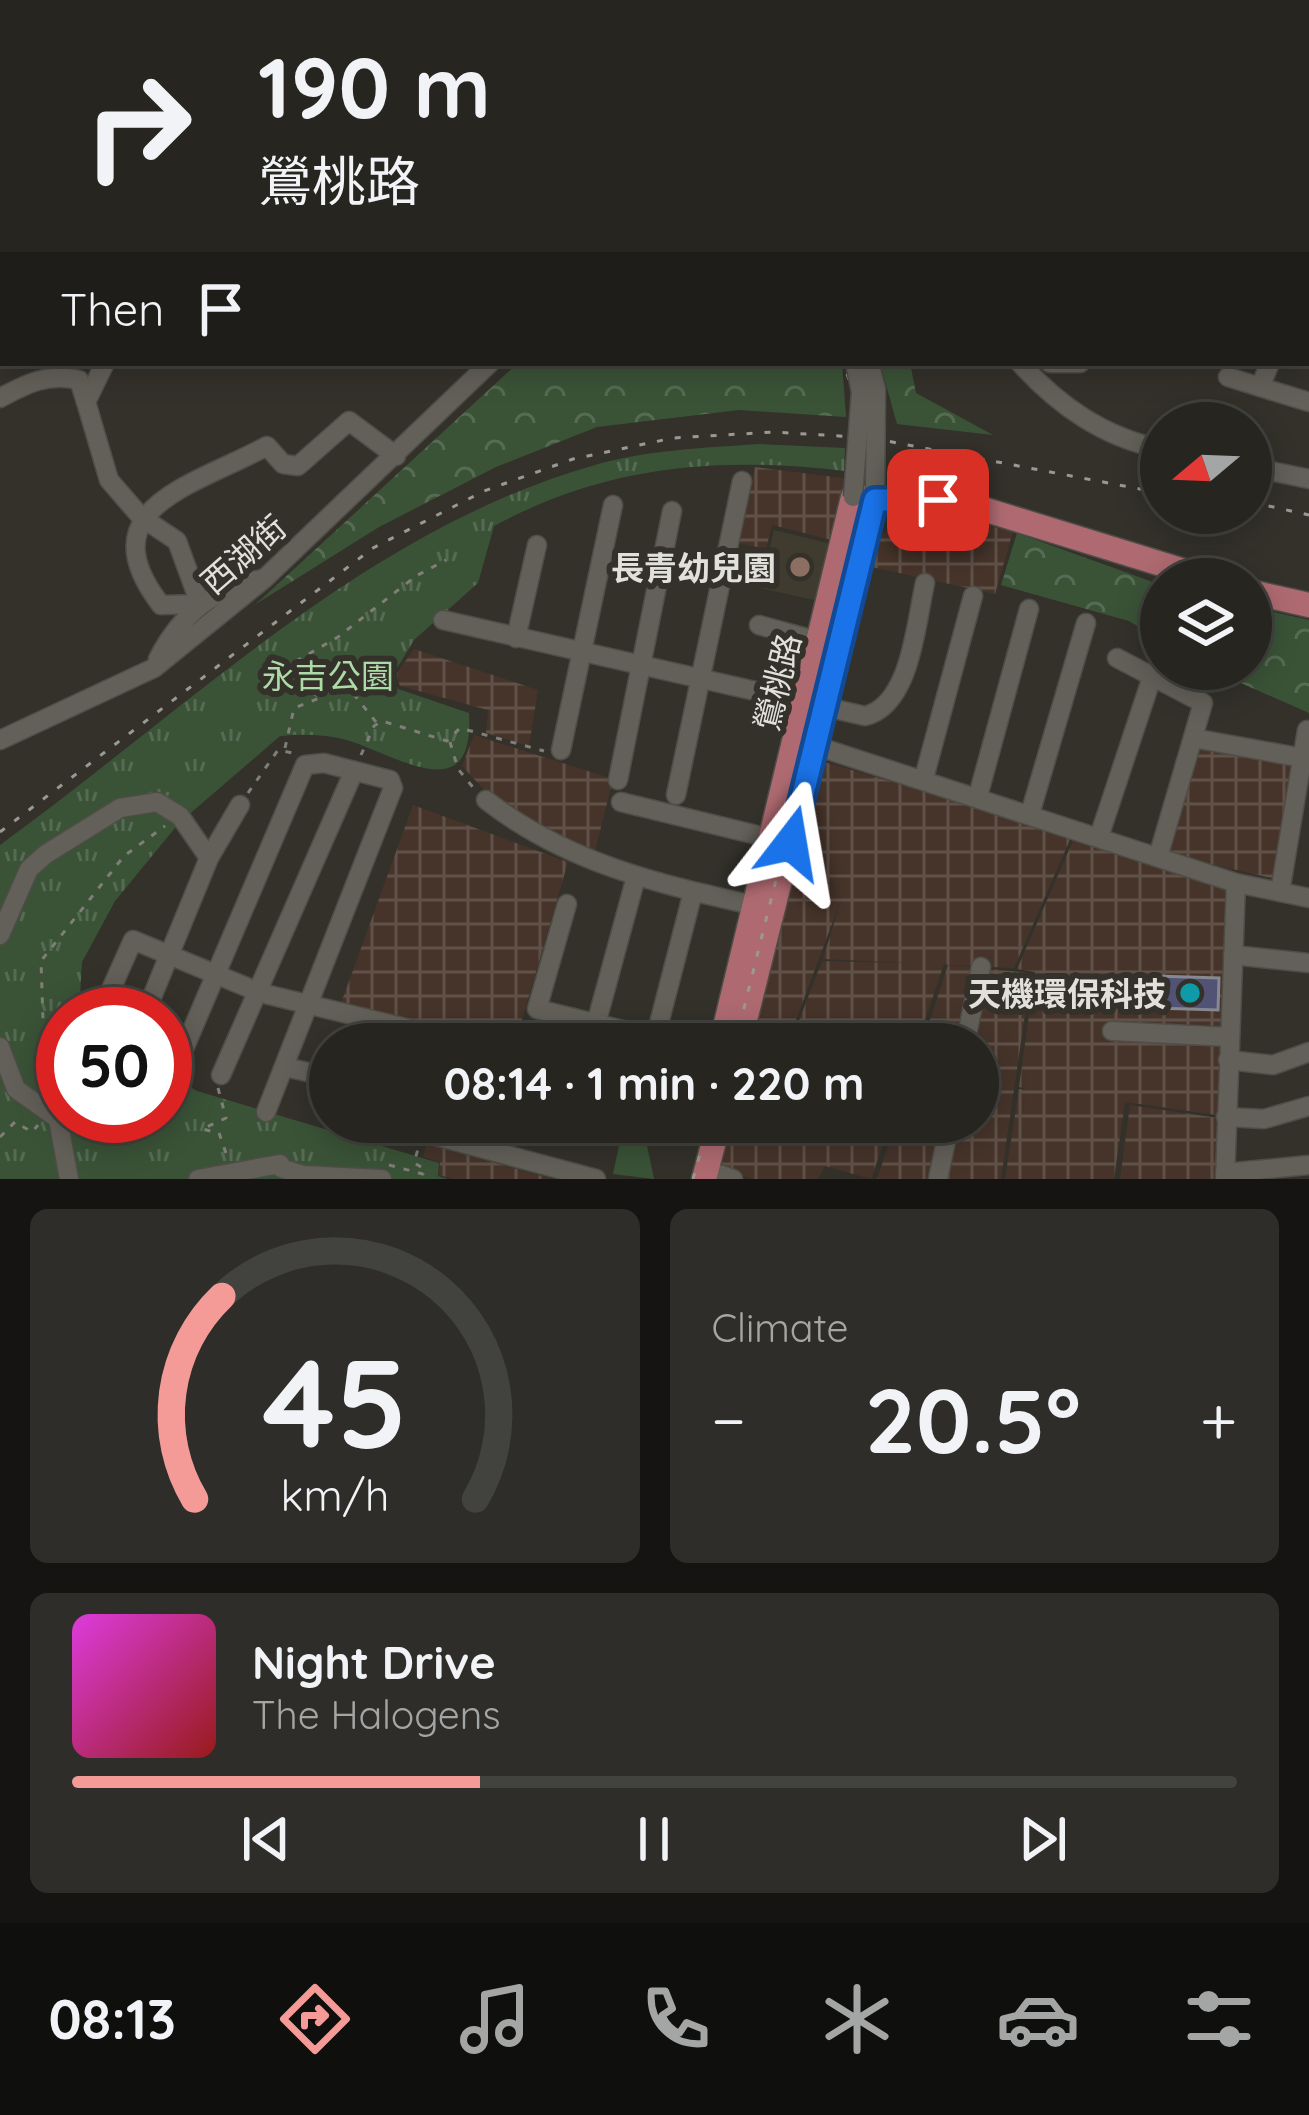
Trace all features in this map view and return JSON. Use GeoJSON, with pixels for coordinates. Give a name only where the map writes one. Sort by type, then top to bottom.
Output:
{"type":"FeatureCollection","features":[{"type":"Feature","properties":{"kind":"main road"},"geometry":{"type":"LineString","coordinates":[[864,499],[970,505],[1142,558]]}},
{"type":"Feature","properties":{"kind":"main road","name":"鶯桃路"},"geometry":{"type":"LineString","coordinates":[[816,706],[820,642],[864,499]]}},
{"type":"Feature","properties":{"kind":"main road","name":"鶯桃路"},"geometry":{"type":"LineString","coordinates":[[744,1023],[864,499]]}},
{"type":"Feature","properties":{"kind":"main road"},"geometry":{"type":"LineString","coordinates":[[1272,597],[1309,605]]}},
{"type":"Feature","properties":{"kind":"main road","name":"鶯桃路"},"geometry":{"type":"LineString","coordinates":[[726,1023],[773,839],[806,742]]}},
{"type":"Feature","properties":{"kind":"main road"},"geometry":{"type":"LineString","coordinates":[[700,1176],[701,1143]]}},
{"type":"Feature","properties":{"kind":"main road"},"geometry":{"type":"LineString","coordinates":[[700,1176],[712,1143]]}},
{"type":"Feature","properties":{"kind":"street"},"geometry":{"type":"LineString","coordinates":[[86,402],[104,366]]}},
{"type":"Feature","properties":{"kind":"street","name":"西湖街"},"geometry":{"type":"LineString","coordinates":[[0,740],[154,668],[264,579],[487,366]]}},
{"type":"Feature","properties":{"kind":"street"},"geometry":{"type":"LineString","coordinates":[[856,366],[861,392],[864,499]]}},
{"type":"Feature","properties":{"kind":"street"},"geometry":{"type":"LineString","coordinates":[[864,499],[876,389],[870,366]]}},
{"type":"Feature","properties":{"kind":"street"},"geometry":{"type":"LineString","coordinates":[[1023,366],[1082,418],[1123,441],[1140,445]]}},
{"type":"Feature","properties":{"kind":"street"},"geometry":{"type":"LineString","coordinates":[[1260,387],[1269,366]]}},
{"type":"Feature","properties":{"kind":"street"},"geometry":{"type":"LineString","coordinates":[[1228,377],[1309,402]]}},
{"type":"Feature","properties":{"kind":"street"},"geometry":{"type":"LineString","coordinates":[[0,398],[34,379],[79,380],[109,480],[141,517],[177,541],[200,604]]}},
{"type":"Feature","properties":{"kind":"street"},"geometry":{"type":"LineString","coordinates":[[200,604],[161,605],[136,572],[131,535],[141,517],[267,446],[283,464],[298,466],[349,421],[396,456]]}},
{"type":"Feature","properties":{"kind":"street"},"geometry":{"type":"LineString","coordinates":[[1272,471],[1309,479]]}},
{"type":"Feature","properties":{"kind":"street"},"geometry":{"type":"LineString","coordinates":[[676,795],[742,481]]}},
{"type":"Feature","properties":{"kind":"street"},"geometry":{"type":"LineString","coordinates":[[561,750],[613,505]]}},
{"type":"Feature","properties":{"kind":"street"},"geometry":{"type":"LineString","coordinates":[[618,780],[672,511]]}},
{"type":"Feature","properties":{"kind":"street"},"geometry":{"type":"LineString","coordinates":[[516,638],[537,545]]}},
{"type":"Feature","properties":{"kind":"street"},"geometry":{"type":"LineString","coordinates":[[154,668],[170,638],[200,604],[240,582],[264,579]]}},
{"type":"Feature","properties":{"kind":"street"},"geometry":{"type":"LineString","coordinates":[[442,620],[641,669],[865,716],[886,705],[900,685],[925,584]]}},
{"type":"Feature","properties":{"kind":"street"},"geometry":{"type":"LineString","coordinates":[[924,778],[973,596]]}},
{"type":"Feature","properties":{"kind":"street"},"geometry":{"type":"LineString","coordinates":[[978,796],[1029,609]]}},
{"type":"Feature","properties":{"kind":"street"},"geometry":{"type":"LineString","coordinates":[[1030,814],[1086,623]]}},
{"type":"Feature","properties":{"kind":"street"},"geometry":{"type":"LineString","coordinates":[[759,625],[820,642]]}},
{"type":"Feature","properties":{"kind":"street"},"geometry":{"type":"LineString","coordinates":[[1117,658],[1140,670]]}},
{"type":"Feature","properties":{"kind":"street"},"geometry":{"type":"LineString","coordinates":[[1099,837],[1149,690]]}},
{"type":"Feature","properties":{"kind":"street"},"geometry":{"type":"LineString","coordinates":[[1158,857],[1204,704],[1178,690]]}},
{"type":"Feature","properties":{"kind":"street"},"geometry":{"type":"LineString","coordinates":[[1280,892],[1307,730]]}},
{"type":"Feature","properties":{"kind":"street"},"geometry":{"type":"LineString","coordinates":[[1193,738],[1303,758]]}},
{"type":"Feature","properties":{"kind":"street"},"geometry":{"type":"LineString","coordinates":[[806,742],[1236,884],[1309,898]]}},
{"type":"Feature","properties":{"kind":"street"},"geometry":{"type":"LineString","coordinates":[[192,1029],[305,768],[354,771],[389,780],[393,788],[266,1112]]}},
{"type":"Feature","properties":{"kind":"street"},"geometry":{"type":"LineString","coordinates":[[220,1075],[261,993],[354,771]]}},
{"type":"Feature","properties":{"kind":"street"},"geometry":{"type":"LineString","coordinates":[[0,935],[29,869],[120,808],[143,800],[180,816],[209,858]]}},
{"type":"Feature","properties":{"kind":"street"},"geometry":{"type":"LineString","coordinates":[[486,800],[528,832],[586,862],[757,905]]}},
{"type":"Feature","properties":{"kind":"street"},"geometry":{"type":"LineString","coordinates":[[621,802],[773,839]]}},
{"type":"Feature","properties":{"kind":"street"},"geometry":{"type":"LineString","coordinates":[[156,987],[209,858],[240,805]]}},
{"type":"Feature","properties":{"kind":"street"},"geometry":{"type":"LineString","coordinates":[[596,1023],[636,877]]}},
{"type":"Feature","properties":{"kind":"street"},"geometry":{"type":"LineString","coordinates":[[1236,884],[1225,1176],[1309,1165]]}},
{"type":"Feature","properties":{"kind":"street"},"geometry":{"type":"LineString","coordinates":[[659,1023],[693,892]]}},
{"type":"Feature","properties":{"kind":"street"},"geometry":{"type":"LineString","coordinates":[[567,904],[538,1010],[592,1023]]}},
{"type":"Feature","properties":{"kind":"street"},"geometry":{"type":"LineString","coordinates":[[112,987],[133,940],[261,993],[380,1023]]}},
{"type":"Feature","properties":{"kind":"street"},"geometry":{"type":"LineString","coordinates":[[1233,955],[1309,963]]}},
{"type":"Feature","properties":{"kind":"street"},"geometry":{"type":"LineString","coordinates":[[969,1023],[980,967]]}},
{"type":"Feature","properties":{"kind":"street"},"geometry":{"type":"LineString","coordinates":[[1112,1031],[1229,1037]]}},
{"type":"Feature","properties":{"kind":"street"},"geometry":{"type":"LineString","coordinates":[[0,1047],[16,1089],[36,1100]]}},
{"type":"Feature","properties":{"kind":"street"},"geometry":{"type":"LineString","coordinates":[[1228,1060],[1273,1065],[1309,1052]]}},
{"type":"Feature","properties":{"kind":"street"},"geometry":{"type":"LineString","coordinates":[[286,1067],[309,1072]]}},
{"type":"Feature","properties":{"kind":"street"},"geometry":{"type":"LineString","coordinates":[[1226,1117],[1264,1119],[1309,1106]]}},
{"type":"Feature","properties":{"kind":"street"},"geometry":{"type":"LineString","coordinates":[[64,1143],[70,1179]]}},
{"type":"Feature","properties":{"kind":"street"},"geometry":{"type":"LineString","coordinates":[[460,1143],[596,1179]]}},
{"type":"Feature","properties":{"kind":"street"},"geometry":{"type":"LineString","coordinates":[[938,1179],[946,1143]]}},
{"type":"Feature","properties":{"kind":"street"},"geometry":{"type":"LineString","coordinates":[[198,1179],[231,1169],[280,1166],[303,1175],[377,1178]]}},
{"type":"Feature","properties":{"kind":"street"},"geometry":{"type":"LineString","coordinates":[[700,1176],[733,1179]]}},
{"type":"Feature","properties":{"kind":"path"},"geometry":{"type":"LineString","coordinates":[[327,696],[274,674],[338,637],[416,576],[446,560]]}},
{"type":"Feature","properties":{"kind":"path"},"geometry":{"type":"LineString","coordinates":[[240,805],[268,760],[285,748],[294,708],[348,687],[376,722],[450,741]]}},
{"type":"Feature","properties":{"kind":"path"},"geometry":{"type":"LineString","coordinates":[[354,771],[376,722]]}},
{"type":"Feature","properties":{"kind":"path"},"geometry":{"type":"LineString","coordinates":[[450,741],[460,728],[557,754],[561,750]]}},
{"type":"Feature","properties":{"kind":"path"},"geometry":{"type":"LineString","coordinates":[[450,741],[458,769],[486,800]]}},
{"type":"Feature","properties":{"kind":"path"},"geometry":{"type":"LineString","coordinates":[[285,748],[305,768]]}},
{"type":"Feature","properties":{"kind":"path"},"geometry":{"type":"LineString","coordinates":[[42,987],[41,961],[124,856],[180,816]]}},
{"type":"Feature","properties":{"kind":"path"},"geometry":{"type":"LineString","coordinates":[[220,1075],[218,1102],[227,1113],[222,1122],[202,1129],[219,1133],[231,1169]]}},
{"type":"Feature","properties":{"kind":"path"},"geometry":{"type":"LineString","coordinates":[[0,1137],[15,1122],[32,1132],[36,1127]]}},
{"type":"Feature","properties":{"kind":"path"},"geometry":{"type":"LineString","coordinates":[[377,1178],[377,1161],[423,1174],[425,1169],[414,1163],[419,1143]]}},
{"type":"Feature","properties":{"kind":"shaded area"},"geometry":{"type":"Polygon","coordinates":[[[755,467],[851,479],[840,542],[772,525],[766,549],[738,543],[755,467]]]}},
{"type":"Feature","properties":{"kind":"shaded area"},"geometry":{"type":"Polygon","coordinates":[[[942,516],[1013,531],[995,594],[867,566],[872,544],[895,523],[942,516]]]}},
{"type":"Feature","properties":{"kind":"shaded area","name":"長青幼兒園"},"geometry":{"type":"Polygon","coordinates":[[[774,530],[840,546],[828,603],[760,588],[774,530]]]}},
{"type":"Feature","properties":{"kind":"shaded area"},"geometry":{"type":"Polygon","coordinates":[[[414,649],[538,690],[529,746],[486,733],[488,710],[400,686],[396,674],[414,649]]]}},
{"type":"Feature","properties":{"kind":"shaded area"},"geometry":{"type":"Polygon","coordinates":[[[474,735],[613,779],[594,855],[529,829],[490,796],[462,766],[474,735]]]}},
{"type":"Feature","properties":{"kind":"shaded area"},"geometry":{"type":"Polygon","coordinates":[[[1199,748],[1295,764],[1275,879],[1168,854],[1199,748]]]}},
{"type":"Feature","properties":{"kind":"shaded area"},"geometry":{"type":"Polygon","coordinates":[[[821,761],[1072,835],[1014,968],[823,959],[841,900],[795,1023],[751,1023],[788,873],[846,888],[790,871],[821,761]]]}},
{"type":"Feature","properties":{"kind":"shaded area"},"geometry":{"type":"Polygon","coordinates":[[[413,805],[568,862],[521,1023],[407,1023],[340,1006],[413,805]]]}},
{"type":"Feature","properties":{"kind":"shaded area"},"geometry":{"type":"Polygon","coordinates":[[[1075,836],[1228,891],[1217,1115],[1125,1102],[1114,1179],[1005,1179],[1019,1089],[1026,1089],[1019,1087],[1035,972],[1017,969],[1075,836]]]}},
{"type":"Feature","properties":{"kind":"shaded area"},"geometry":{"type":"Polygon","coordinates":[[[822,961],[944,964],[924,1023],[798,1023],[822,961]]]}},
{"type":"Feature","properties":{"kind":"shaded area"},"geometry":{"type":"Polygon","coordinates":[[[948,965],[1031,973],[1001,1179],[877,1179],[889,1143],[999,1143],[999,1023],[929,1023],[948,965]]]}},
{"type":"Feature","properties":{"kind":"shaded area"},"geometry":{"type":"Polygon","coordinates":[[[1130,1105],[1218,1118],[1217,1179],[1120,1179],[1130,1105]]]}},
{"type":"Feature","properties":{"kind":"shaded area"},"geometry":{"type":"Polygon","coordinates":[[[716,1143],[884,1143],[871,1179],[825,1166],[818,1179],[752,1179],[709,1166],[716,1143]]]}},
{"type":"Feature","properties":{"kind":"shaded area"},"geometry":{"type":"Polygon","coordinates":[[[427,1144],[553,1179],[453,1179],[439,1175],[440,1162],[423,1157],[427,1144]]]}},
{"type":"Feature","properties":{"kind":"green space"},"geometry":{"type":"Polygon","coordinates":[[[515,366],[842,366],[846,417],[739,410],[597,427],[496,467],[379,527],[256,604],[515,366]]]}},
{"type":"Feature","properties":{"kind":"green space"},"geometry":{"type":"Polygon","coordinates":[[[881,366],[911,366],[916,393],[993,435],[897,424],[881,366]]]}},
{"type":"Feature","properties":{"kind":"green space","name":"永吉公園"},"geometry":{"type":"Polygon","coordinates":[[[758,444],[845,448],[844,471],[752,465],[664,470],[578,490],[494,526],[478,583],[414,640],[393,675],[398,689],[469,713],[468,743],[460,760],[446,768],[429,769],[338,738],[280,736],[179,823],[115,901],[82,962],[81,987],[36,987],[36,1143],[192,1143],[192,1088],[309,1124],[309,1143],[372,1143],[439,1163],[438,1176],[448,1179],[0,1179],[0,845],[282,628],[356,578],[511,494],[595,465],[655,453],[758,444]]]}},
{"type":"Feature","properties":{"kind":"green space"},"geometry":{"type":"Polygon","coordinates":[[[1017,533],[1140,577],[1140,628],[1129,621],[1001,585],[1017,533]]]}},
{"type":"Feature","properties":{"kind":"green space"},"geometry":{"type":"Polygon","coordinates":[[[1272,612],[1309,620],[1309,713],[1257,690],[1272,690],[1272,612]]]}},
{"type":"Feature","properties":{"kind":"green space"},"geometry":{"type":"Polygon","coordinates":[[[620,1143],[646,1143],[654,1179],[613,1174],[620,1143]]]}},
{"type":"Feature","properties":{"kind":"building","name":"天機環保科技"},"geometry":{"type":"Polygon","coordinates":[[[1155,976],[1219,978],[1218,1010],[1155,1008],[1155,976]]]}},
{"type":"Feature","properties":{"kind":"railway"},"geometry":{"type":"LineString","coordinates":[[740,1023],[869,507],[866,427],[844,366]]}},
{"type":"Feature","properties":{"kind":"railway"},"geometry":{"type":"LineString","coordinates":[[0,832],[373,548],[484,491],[573,459],[673,438],[774,432],[871,438],[1140,489]]}},
{"type":"Feature","properties":{"kind":"railway"},"geometry":{"type":"LineString","coordinates":[[1272,507],[1309,515]]}},
{"type":"Feature","properties":{"kind":"railway"},"geometry":{"type":"LineString","coordinates":[[693,1179],[703,1143]]}},
{"type":"Feature","properties":{"kind":"place","name":"長青幼兒園"},"geometry":{"type":"Point","coordinates":[800,567]}},
{"type":"Feature","properties":{"kind":"place","name":"天機環保科技"},"geometry":{"type":"Point","coordinates":[1190,993]}},
{"type":"Feature","properties":{"kind":"route"},"geometry":{"type":"LineString","coordinates":[[791,843],[875,500],[938,500]]}}]}
